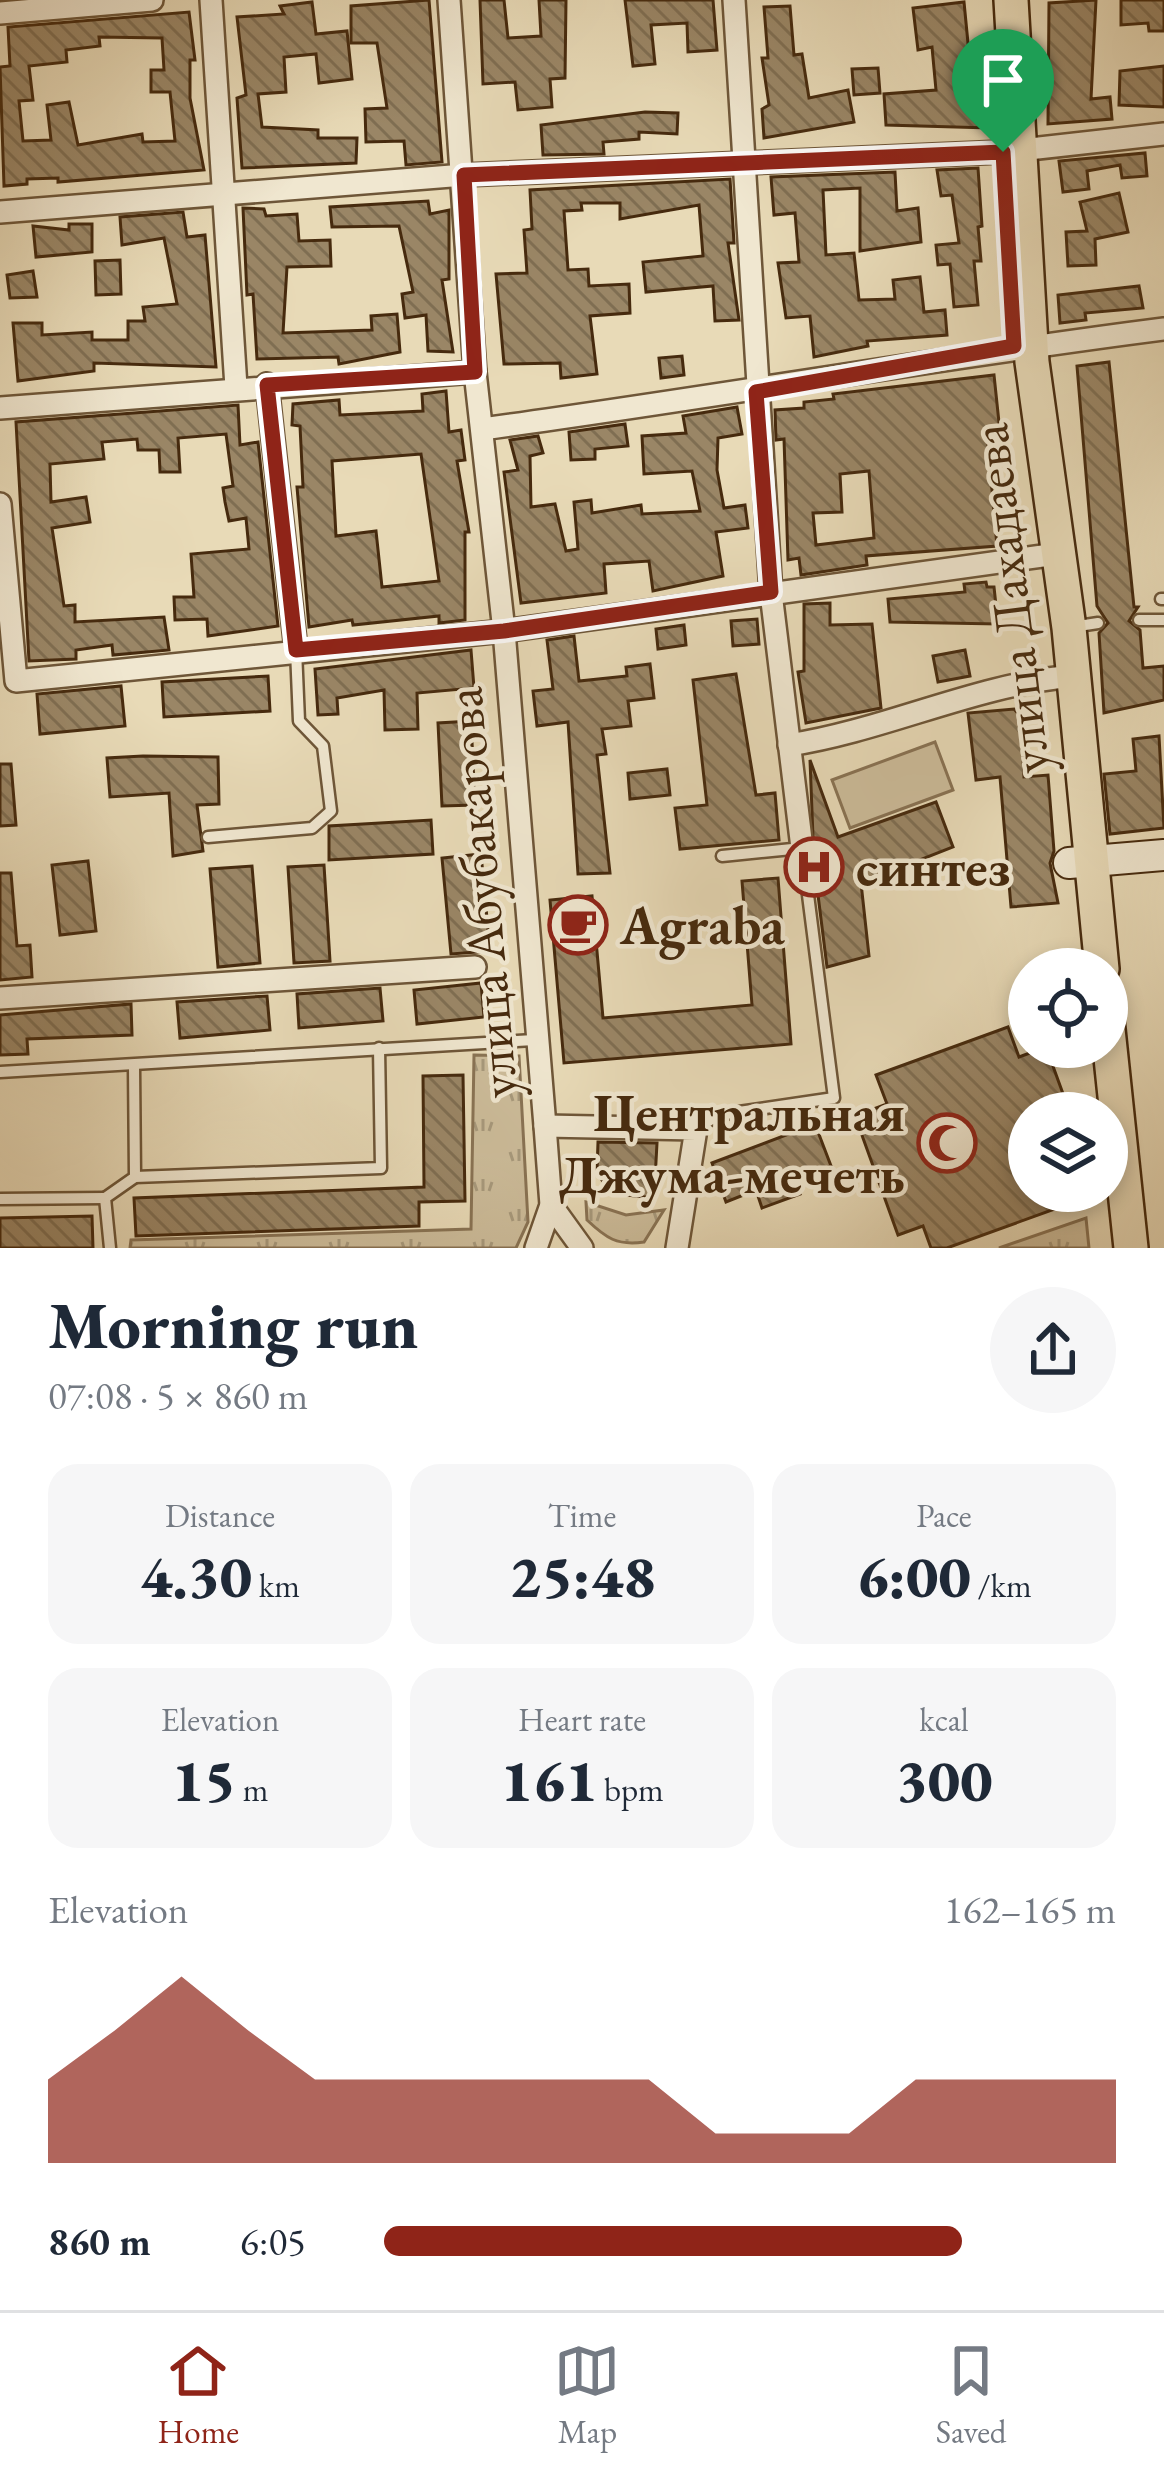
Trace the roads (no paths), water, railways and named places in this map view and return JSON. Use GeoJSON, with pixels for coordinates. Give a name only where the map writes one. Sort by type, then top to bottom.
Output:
{"type":"FeatureCollection","features":[{"type":"Feature","properties":{"kind":"main road","name":"улица Дахадаева"},"geometry":{"type":"LineString","coordinates":[[990,0],[1012,150]]}},
{"type":"Feature","properties":{"kind":"main road","name":"улица Дахадаева"},"geometry":{"type":"LineString","coordinates":[[1011,0],[1012,150],[1023,345],[1064,676],[1082,948]]}},
{"type":"Feature","properties":{"kind":"main road","name":"улица Дахадаева"},"geometry":{"type":"LineString","coordinates":[[1049,556],[1083,626],[1064,676]]}},
{"type":"Feature","properties":{"kind":"main road"},"geometry":{"type":"LineString","coordinates":[[1079,862],[1164,855]]}},
{"type":"Feature","properties":{"kind":"main road","name":"улица Дахадаева"},"geometry":{"type":"LineString","coordinates":[[1079,862],[1097,948]]}},
{"type":"Feature","properties":{"kind":"main road"},"geometry":{"type":"LineString","coordinates":[[1112,1068],[1131,1248]]}},
{"type":"Feature","properties":{"kind":"main road"},"geometry":{"type":"LineString","coordinates":[[1105,1212],[1109,1248]]}},
{"type":"Feature","properties":{"kind":"street"},"geometry":{"type":"LineString","coordinates":[[0,13],[152,0]]}},
{"type":"Feature","properties":{"kind":"street"},"geometry":{"type":"LineString","coordinates":[[211,0],[236,387]]}},
{"type":"Feature","properties":{"kind":"street","name":"улица Абубакарова"},"geometry":{"type":"LineString","coordinates":[[449,0],[475,372],[504,631],[534,1040],[545,1126],[550,1205],[536,1248]]}},
{"type":"Feature","properties":{"kind":"street"},"geometry":{"type":"LineString","coordinates":[[734,0],[771,592],[802,848]]}},
{"type":"Feature","properties":{"kind":"street"},"geometry":{"type":"LineString","coordinates":[[0,212],[464,175],[1012,150],[1164,134]]}},
{"type":"Feature","properties":{"kind":"street"},"geometry":{"type":"LineString","coordinates":[[482,429],[756,392],[1023,345],[1164,329]]}},
{"type":"Feature","properties":{"kind":"street"},"geometry":{"type":"LineString","coordinates":[[0,408],[475,372]]}},
{"type":"Feature","properties":{"kind":"street"},"geometry":{"type":"LineString","coordinates":[[267,385],[296,650]]}},
{"type":"Feature","properties":{"kind":"street"},"geometry":{"type":"LineString","coordinates":[[0,504],[6,632],[16,681],[504,631],[1049,556]]}},
{"type":"Feature","properties":{"kind":"street"},"geometry":{"type":"LineString","coordinates":[[789,745],[858,734],[977,691],[1064,676]]}},
{"type":"Feature","properties":{"kind":"street"},"geometry":{"type":"LineString","coordinates":[[0,998],[475,968]]}},
{"type":"Feature","properties":{"kind":"street"},"geometry":{"type":"LineString","coordinates":[[545,1126],[696,1129],[678,1236],[659,1248]]}},
{"type":"Feature","properties":{"kind":"street"},"geometry":{"type":"LineString","coordinates":[[550,1205],[583,1248]]}},
{"type":"Feature","properties":{"kind":"lane"},"geometry":{"type":"LineString","coordinates":[[1139,620],[1164,620]]}},
{"type":"Feature","properties":{"kind":"lane"},"geometry":{"type":"LineString","coordinates":[[208,837],[312,829],[331,811],[323,746],[299,721],[296,650]]}},
{"type":"Feature","properties":{"kind":"lane"},"geometry":{"type":"LineString","coordinates":[[696,1129],[718,1115],[835,1098],[802,848],[722,856]]}},
{"type":"Feature","properties":{"kind":"lane"},"geometry":{"type":"LineString","coordinates":[[0,1072],[534,1040]]}},
{"type":"Feature","properties":{"kind":"lane"},"geometry":{"type":"LineString","coordinates":[[0,1199],[105,1198],[135,1177],[381,1168],[380,1048]]}},
{"type":"Feature","properties":{"kind":"lane"},"geometry":{"type":"LineString","coordinates":[[134,1067],[135,1177]]}},
{"type":"Feature","properties":{"kind":"lane"},"geometry":{"type":"LineString","coordinates":[[105,1198],[110,1248]]}},
{"type":"Feature","properties":{"kind":"place","name":"синтез"},"geometry":{"type":"Point","coordinates":[814,867]}},
{"type":"Feature","properties":{"kind":"place","name":"Agraba"},"geometry":{"type":"Point","coordinates":[578,925]}},
{"type":"Feature","properties":{"kind":"place","name":"Центральная Джума-мечеть"},"geometry":{"type":"Point","coordinates":[947,1143]}}]}
